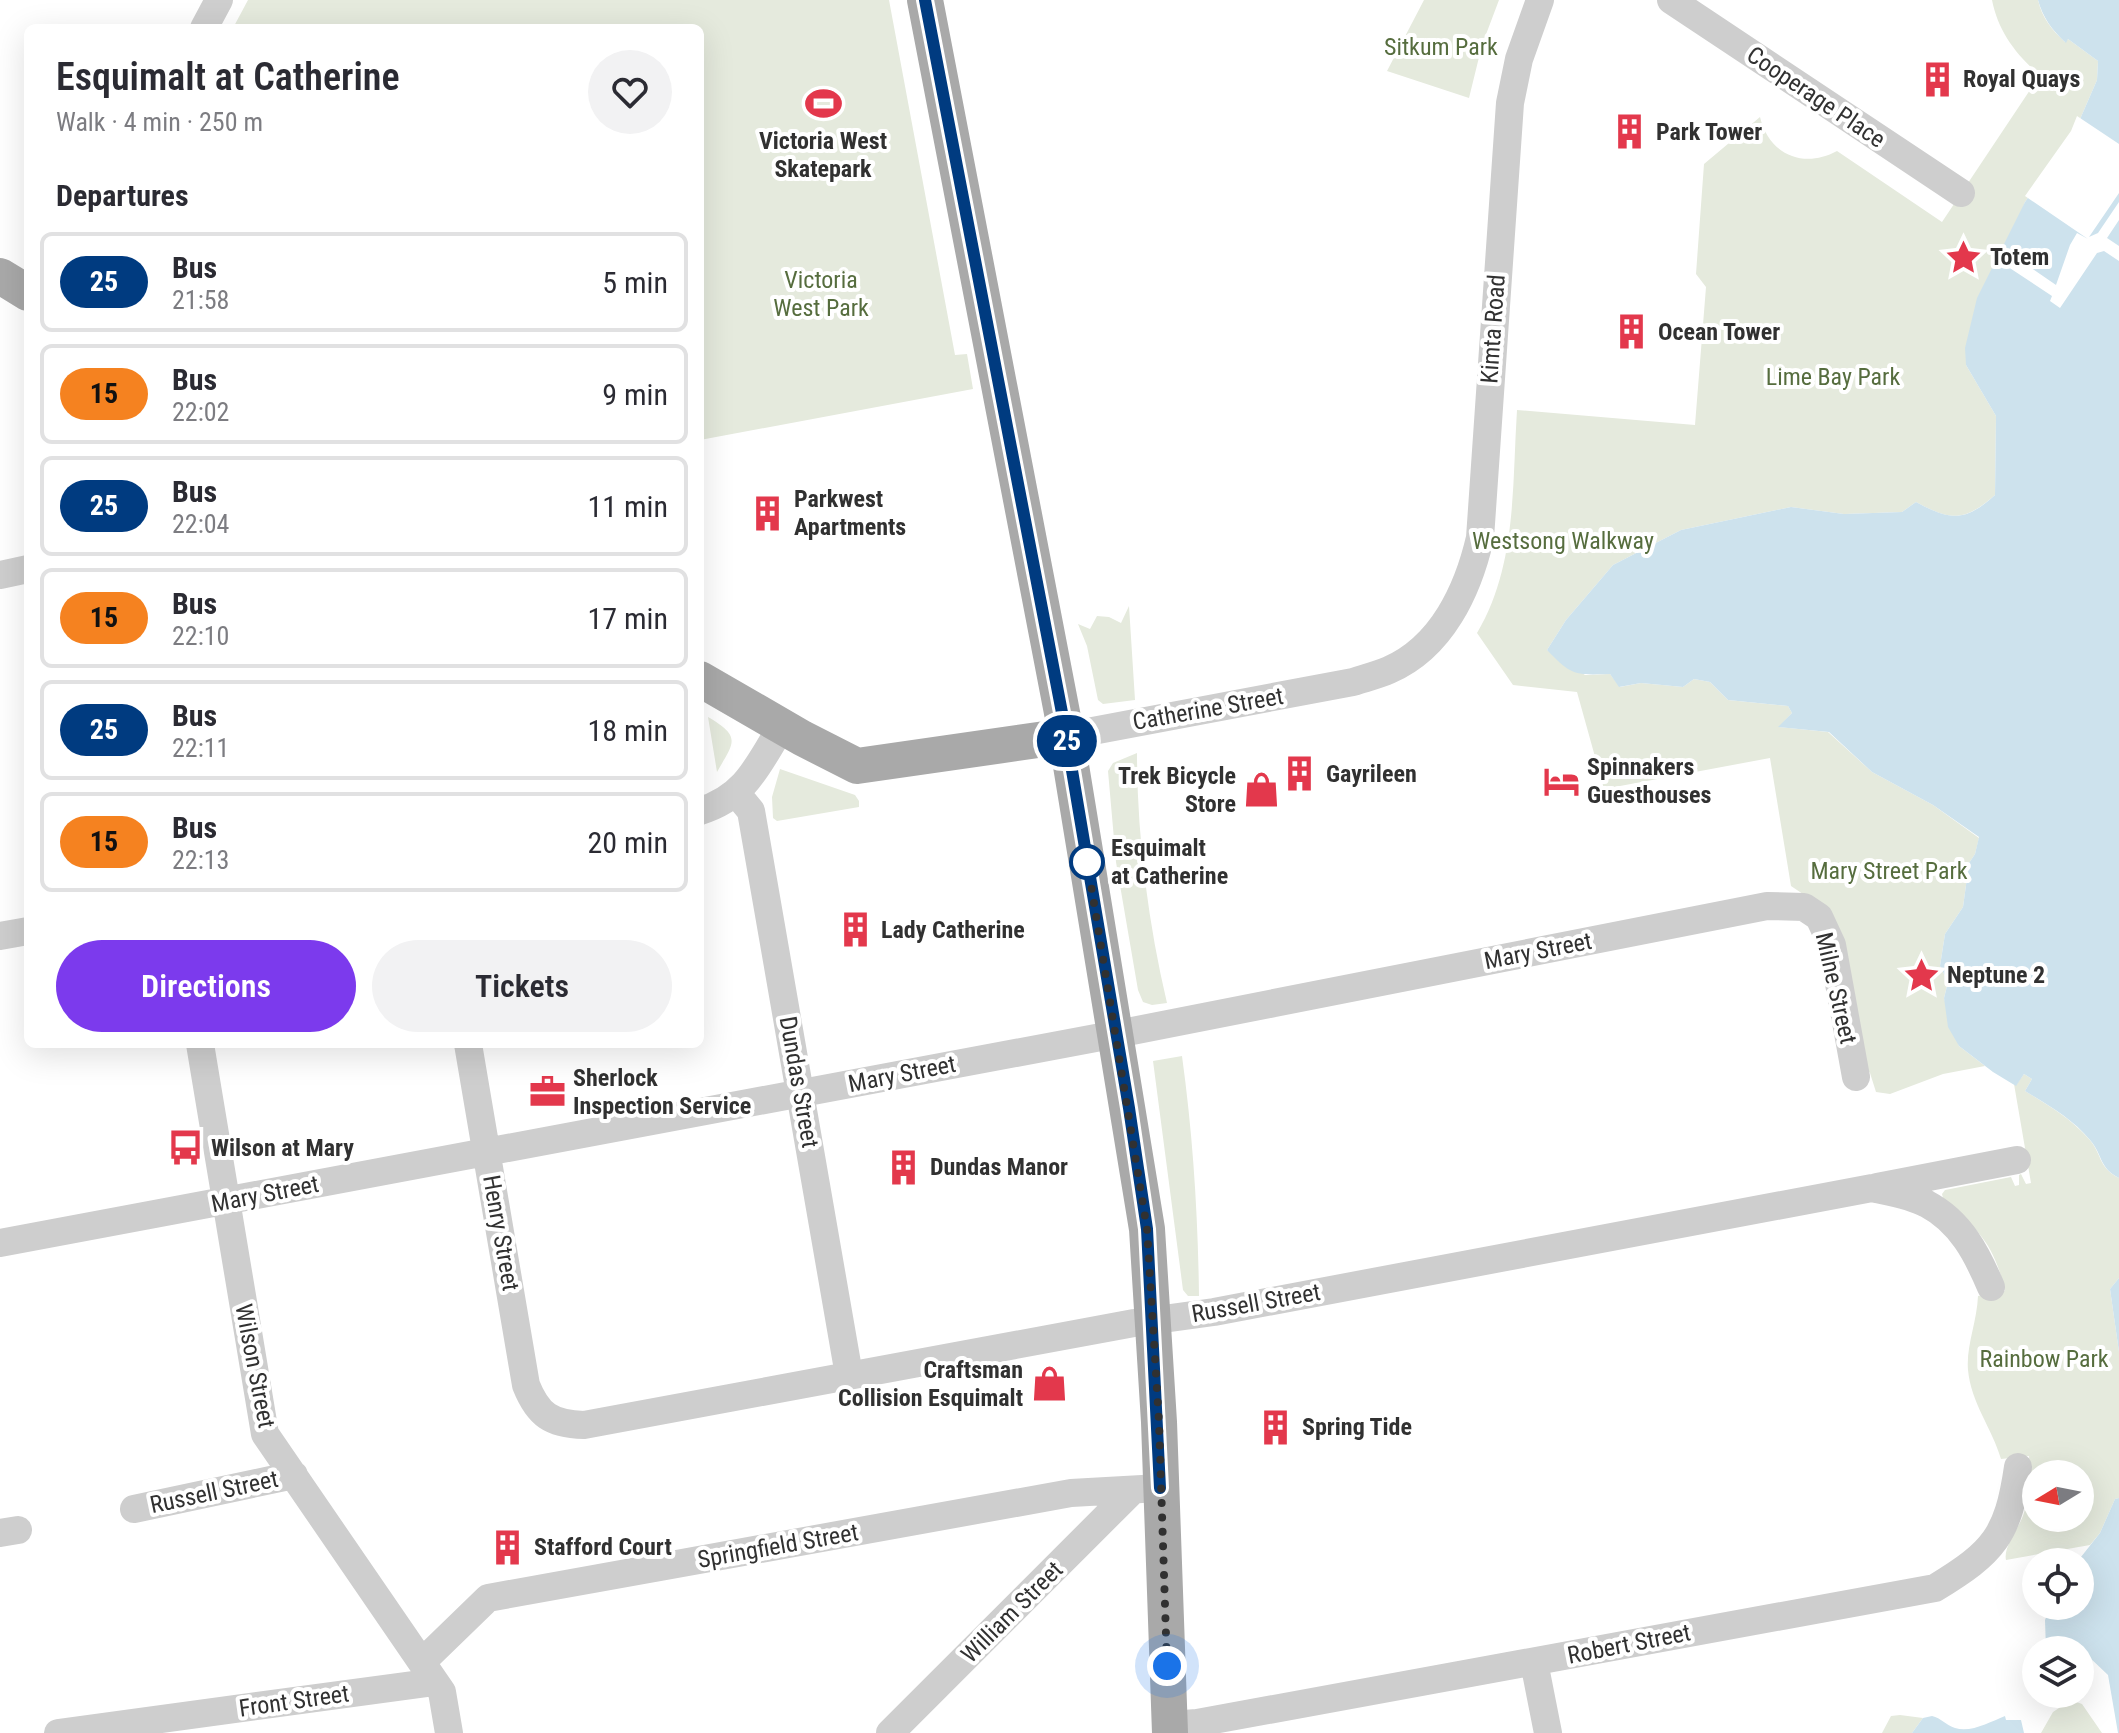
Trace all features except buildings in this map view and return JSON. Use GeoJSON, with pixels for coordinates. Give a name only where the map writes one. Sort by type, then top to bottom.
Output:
{"type":"FeatureCollection","features":[{"type":"Feature","properties":{"kind":"main road"},"geometry":{"type":"LineString","coordinates":[[925,0],[1066,736],[1147,1229],[1152,1320],[1147,1489],[1170,1729]]}},
{"type":"Feature","properties":{"kind":"main road"},"geometry":{"type":"LineString","coordinates":[[0,276],[24,291]]}},
{"type":"Feature","properties":{"kind":"main road","name":"Catherine Street"},"geometry":{"type":"LineString","coordinates":[[704,681],[857,766],[1066,736]]}},
{"type":"Feature","properties":{"kind":"street"},"geometry":{"type":"LineString","coordinates":[[206,24],[219,0]]}},
{"type":"Feature","properties":{"kind":"street","name":"Kimta Road"},"geometry":{"type":"LineString","coordinates":[[1423,647],[1449,619],[1466,586],[1480,538],[1510,103],[1519,59],[1540,0]]}},
{"type":"Feature","properties":{"kind":"street","name":"Cooperage Place"},"geometry":{"type":"LineString","coordinates":[[1671,0],[1961,193]]}},
{"type":"Feature","properties":{"kind":"street"},"geometry":{"type":"LineString","coordinates":[[0,575],[24,570]]}},
{"type":"Feature","properties":{"kind":"street","name":"Catherine Street"},"geometry":{"type":"LineString","coordinates":[[1066,736],[1353,682],[1392,669],[1423,647]]}},
{"type":"Feature","properties":{"kind":"street"},"geometry":{"type":"LineString","coordinates":[[704,810],[737,794],[782,726]]}},
{"type":"Feature","properties":{"kind":"street","name":"Dundas Street"},"geometry":{"type":"LineString","coordinates":[[737,794],[751,811],[849,1375]]}},
{"type":"Feature","properties":{"kind":"street","name":"Mary Street"},"geometry":{"type":"LineString","coordinates":[[0,1243],[1117,1034],[1767,906],[1804,907]]}},
{"type":"Feature","properties":{"kind":"street","name":"Milne Street"},"geometry":{"type":"LineString","coordinates":[[1804,907],[1819,917],[1832,945],[1856,1077]]}},
{"type":"Feature","properties":{"kind":"street"},"geometry":{"type":"LineString","coordinates":[[0,936],[24,932]]}},
{"type":"Feature","properties":{"kind":"street","name":"Wilson Street"},"geometry":{"type":"LineString","coordinates":[[201,1048],[265,1434],[442,1692],[449,1733]]}},
{"type":"Feature","properties":{"kind":"street","name":"Henry Street"},"geometry":{"type":"LineString","coordinates":[[469,1048],[526,1385],[533,1403],[546,1417]]}},
{"type":"Feature","properties":{"kind":"street","name":"Russell Street"},"geometry":{"type":"LineString","coordinates":[[546,1417],[564,1424],[584,1425],[1152,1320],[1214,1312],[2017,1160]]}},
{"type":"Feature","properties":{"kind":"street","name":"Russell Street"},"geometry":{"type":"LineString","coordinates":[[1872,1188],[1926,1203],[1951,1221],[1976,1250],[1991,1287]]}},
{"type":"Feature","properties":{"kind":"street","name":"Robert Street"},"geometry":{"type":"LineString","coordinates":[[1170,1729],[1935,1588],[1984,1555],[2001,1531],[2013,1501],[2018,1467]]}},
{"type":"Feature","properties":{"kind":"street","name":"Russell Street"},"geometry":{"type":"LineString","coordinates":[[134,1509],[294,1475]]}},
{"type":"Feature","properties":{"kind":"street","name":"Springfield Street"},"geometry":{"type":"LineString","coordinates":[[428,1672],[488,1598],[1071,1493],[1147,1489]]}},
{"type":"Feature","properties":{"kind":"street","name":"William Street"},"geometry":{"type":"LineString","coordinates":[[890,1733],[1147,1489]]}},
{"type":"Feature","properties":{"kind":"street"},"geometry":{"type":"LineString","coordinates":[[1534,1662],[1548,1733]]}},
{"type":"Feature","properties":{"kind":"street","name":"Front Street"},"geometry":{"type":"LineString","coordinates":[[58,1733],[428,1672]]}},
{"type":"Feature","properties":{"kind":"green space","name":"Victoria West Park"},"geometry":{"type":"Polygon","coordinates":[[[248,0],[889,0],[955,355],[967,354],[973,389],[704,439],[704,24],[235,24],[248,0]]]}},
{"type":"Feature","properties":{"kind":"green space","name":"Sitkum Park"},"geometry":{"type":"Polygon","coordinates":[[[1424,0],[1499,0],[1482,45],[1469,98],[1387,71],[1424,0]]]}},
{"type":"Feature","properties":{"kind":"green space"},"geometry":{"type":"Polygon","coordinates":[[[1992,0],[2038,0],[2045,18],[2060,37],[2065,42],[2068,39],[2098,61],[2097,80],[2074,133],[2025,202],[1966,365],[1996,416],[1995,495],[1974,510],[1957,516],[1939,513],[1916,502],[1902,512],[1844,514],[1791,507],[1681,530],[1613,565],[1566,620],[1547,650],[1585,675],[1610,674],[1620,687],[1641,683],[1683,687],[1694,679],[1710,682],[1728,700],[1788,706],[1792,713],[1779,727],[1828,732],[1872,772],[1933,805],[1979,838],[1969,863],[1963,907],[1945,934],[1940,966],[1948,982],[1944,998],[1959,1046],[1985,1066],[1943,1074],[1890,1094],[1876,1092],[1870,1073],[1862,1064],[1809,898],[1791,886],[1770,758],[1604,789],[1577,692],[1513,685],[1477,633],[1490,607],[1506,553],[1513,496],[1517,410],[1695,425],[1706,287],[1696,274],[1704,164],[1760,117],[1771,141],[1790,155],[1812,159],[1837,151],[1942,222],[2040,75],[2009,42],[1992,0]]]}},
{"type":"Feature","properties":{"kind":"green space"},"geometry":{"type":"Polygon","coordinates":[[[1129,606],[1135,700],[1103,704],[1098,700],[1087,646],[1078,624],[1090,629],[1097,616],[1121,623],[1129,606]]]}},
{"type":"Feature","properties":{"kind":"green space"},"geometry":{"type":"Polygon","coordinates":[[[708,717],[726,730],[732,741],[717,772],[708,717]]]}},
{"type":"Feature","properties":{"kind":"green space"},"geometry":{"type":"Polygon","coordinates":[[[1137,753],[1145,879],[1167,1003],[1152,1005],[1143,1002],[1138,990],[1116,862],[1108,771],[1113,763],[1137,753]]]}},
{"type":"Feature","properties":{"kind":"green space"},"geometry":{"type":"Polygon","coordinates":[[[780,769],[855,795],[859,807],[777,821],[773,818],[772,797],[780,769]]]}},
{"type":"Feature","properties":{"kind":"green space"},"geometry":{"type":"Polygon","coordinates":[[[1182,1056],[1194,1176],[1199,1296],[1188,1296],[1183,1290],[1153,1061],[1182,1056]]]}},
{"type":"Feature","properties":{"kind":"green space","name":"Rainbow Park"},"geometry":{"type":"Polygon","coordinates":[[[2024,1074],[2032,1079],[2025,1091],[2081,1131],[2093,1144],[2103,1165],[2119,1178],[2119,1278],[2110,1289],[2119,1352],[2119,1498],[2115,1499],[2100,1533],[2090,1545],[2022,1548],[2022,1557],[2006,1560],[2007,1549],[2022,1518],[2022,1532],[2094,1532],[2094,1460],[2029,1460],[2029,1456],[2001,1459],[1970,1382],[1968,1361],[1978,1296],[2005,1291],[1996,1261],[1983,1238],[1942,1194],[1945,1190],[2011,1177],[2015,1186],[2019,1185],[2021,1174],[2026,1184],[2031,1183],[2014,1084],[2024,1074]]]}},
{"type":"Feature","properties":{"kind":"green space"},"geometry":{"type":"Polygon","coordinates":[[[2059,1708],[2085,1708],[2102,1733],[2041,1733],[2053,1712],[2059,1708]]]}},
{"type":"Feature","properties":{"kind":"green space"},"geometry":{"type":"Polygon","coordinates":[[[1891,1716],[1923,1718],[1912,1733],[1882,1733],[1891,1716]]]}},
{"type":"Feature","properties":{"kind":"water"},"geometry":{"type":"Polygon","coordinates":[[[2038,0],[2119,0],[2119,1178],[2104,1166],[2094,1146],[2076,1125],[2025,1091],[2032,1079],[2024,1074],[2016,1086],[1993,1072],[1959,1046],[1948,1027],[1944,998],[1948,982],[1940,966],[1945,934],[1963,907],[1969,863],[1979,837],[1933,805],[1872,772],[1829,732],[1778,727],[1792,713],[1788,706],[1728,700],[1710,682],[1694,679],[1683,687],[1641,683],[1619,687],[1610,674],[1575,672],[1562,665],[1547,650],[1566,620],[1613,565],[1681,530],[1791,507],[1844,514],[1902,512],[1916,502],[1939,513],[1957,516],[1975,510],[1995,495],[1996,416],[1966,365],[1965,348],[1977,298],[2025,202],[2074,133],[2097,80],[2098,61],[2068,39],[2066,43],[2061,38],[2045,18],[2038,0]]]}},
{"type":"Feature","properties":{"kind":"water"},"geometry":{"type":"Polygon","coordinates":[[[2119,1278],[2119,1352],[2110,1289],[2119,1278]]]}},
{"type":"Feature","properties":{"kind":"water"},"geometry":{"type":"Polygon","coordinates":[[[2119,1498],[2119,1733],[2108,1675],[2094,1662],[2094,1636],[2046,1636],[2045,1620],[2094,1620],[2094,1548],[2088,1548],[2100,1533],[2115,1499],[2119,1498]]]}},
{"type":"Feature","properties":{"kind":"water"},"geometry":{"type":"Polygon","coordinates":[[[1932,1716],[1952,1727],[1967,1729],[2005,1716],[2006,1720],[2021,1720],[2024,1733],[1912,1733],[1923,1718],[1932,1716]]]}},
{"type":"Feature","properties":{"kind":"pier"},"geometry":{"type":"Polygon","coordinates":[[[2077,116],[2119,144],[2119,193],[2089,237],[2098,233],[2119,202],[2119,220],[2107,238],[2119,246],[2119,261],[2104,251],[2097,253],[2060,308],[2050,301],[2052,296],[1993,257],[1999,246],[2056,285],[2077,233],[2088,239],[2025,196],[2071,131],[2077,116]]]}},
{"type":"Feature","properties":{"kind":"bus line","name":"25"},"geometry":{"type":"LineString","coordinates":[[925,0],[1064,723],[1129,1108],[1147,1229],[1160,1488]]}},
{"type":"Feature","properties":{"kind":"place","name":"Royal Quays"},"geometry":{"type":"Point","coordinates":[1937,79]}},
{"type":"Feature","properties":{"kind":"place","name":"Victoria West Skatepark"},"geometry":{"type":"Point","coordinates":[823,104]}},
{"type":"Feature","properties":{"kind":"place","name":"Park Tower"},"geometry":{"type":"Point","coordinates":[1630,132]}},
{"type":"Feature","properties":{"kind":"place","name":"Totem"},"geometry":{"type":"Point","coordinates":[1964,257]}},
{"type":"Feature","properties":{"kind":"place","name":"Ocean Tower"},"geometry":{"type":"Point","coordinates":[1632,332]}},
{"type":"Feature","properties":{"kind":"place","name":"Parkwest Apartments"},"geometry":{"type":"Point","coordinates":[768,513]}},
{"type":"Feature","properties":{"kind":"place","name":"Gayrileen"},"geometry":{"type":"Point","coordinates":[1300,774]}},
{"type":"Feature","properties":{"kind":"place","name":"Spinnakers Guesthouses"},"geometry":{"type":"Point","coordinates":[1561,781]}},
{"type":"Feature","properties":{"kind":"place","name":"Trek Bicycle Store"},"geometry":{"type":"Point","coordinates":[1262,790]}},
{"type":"Feature","properties":{"kind":"place","name":"Esquimalt at Catherine"},"geometry":{"type":"Point","coordinates":[1087,862]}},
{"type":"Feature","properties":{"kind":"place","name":"Lady Catherine"},"geometry":{"type":"Point","coordinates":[855,930]}},
{"type":"Feature","properties":{"kind":"place","name":"Neptune 2"},"geometry":{"type":"Point","coordinates":[1921,975]}},
{"type":"Feature","properties":{"kind":"place","name":"Sherlock Inspection Service"},"geometry":{"type":"Point","coordinates":[547,1092]}},
{"type":"Feature","properties":{"kind":"place","name":"Wilson at Mary"},"geometry":{"type":"Point","coordinates":[185,1148]}},
{"type":"Feature","properties":{"kind":"place","name":"Dundas Manor"},"geometry":{"type":"Point","coordinates":[904,1167]}},
{"type":"Feature","properties":{"kind":"place","name":"Craftsman Collision Esquimalt"},"geometry":{"type":"Point","coordinates":[1049,1384]}},
{"type":"Feature","properties":{"kind":"place","name":"Spring Tide"},"geometry":{"type":"Point","coordinates":[1276,1427]}},
{"type":"Feature","properties":{"kind":"place","name":"Stafford Court"},"geometry":{"type":"Point","coordinates":[508,1547]}},
{"type":"Feature","properties":{"kind":"route"},"geometry":{"type":"LineString","coordinates":[[1087,862],[1086,854],[1147,1229],[1159,1422],[1167,1666]]}},
{"type":"Feature","properties":{"kind":"park label","name":"Lime Bay Park"},"geometry":{"type":"Point","coordinates":[1833,377]}},
{"type":"Feature","properties":{"kind":"park label","name":"Westsong Walkway"},"geometry":{"type":"Point","coordinates":[1563,541]}},
{"type":"Feature","properties":{"kind":"park label","name":"Mary Street Park"},"geometry":{"type":"Point","coordinates":[1889,871]}}]}
